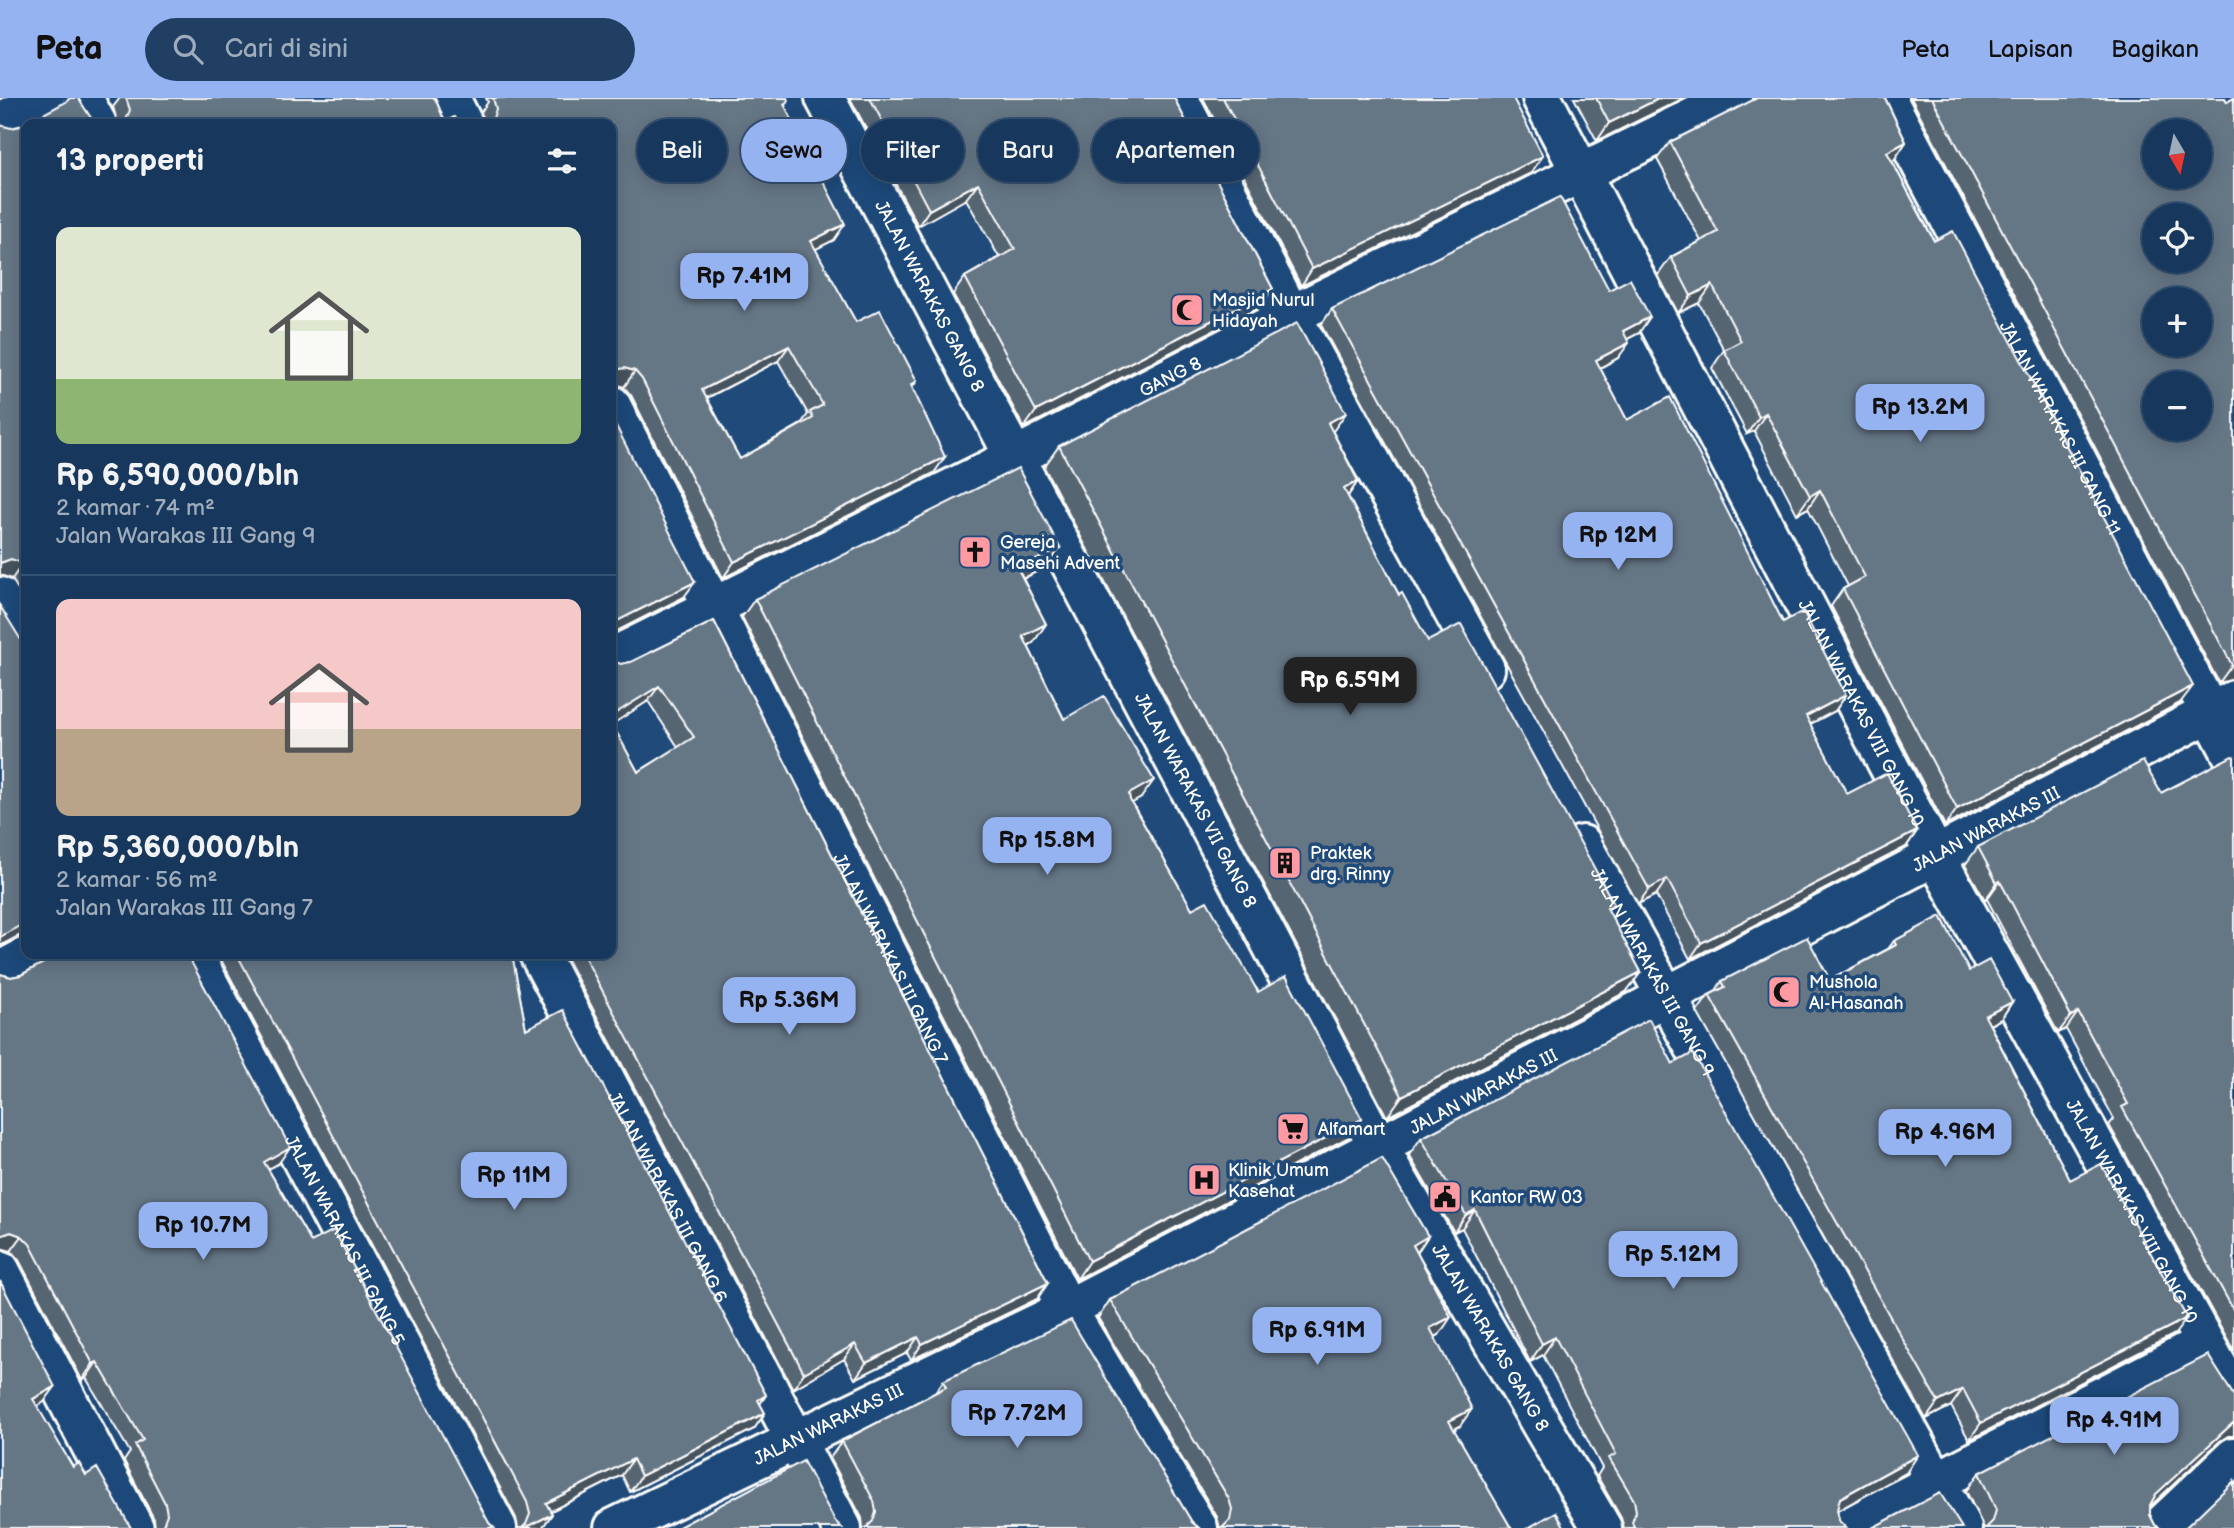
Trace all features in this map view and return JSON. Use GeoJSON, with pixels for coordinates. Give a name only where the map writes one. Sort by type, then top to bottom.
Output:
{"type":"FeatureCollection","features":[{"type":"Feature","properties":{"kind":"street"},"geometry":{"type":"LineString","coordinates":[[0,121],[45,98]]}},
{"type":"Feature","properties":{"kind":"street"},"geometry":{"type":"LineString","coordinates":[[83,98],[94,119]]}},
{"type":"Feature","properties":{"kind":"street"},"geometry":{"type":"LineString","coordinates":[[450,98],[460,119]]}},
{"type":"Feature","properties":{"kind":"street","name":"JALAN WARAKAS GANG 8"},"geometry":{"type":"LineString","coordinates":[[825,98],[1013,458]]}},
{"type":"Feature","properties":{"kind":"street"},"geometry":{"type":"LineString","coordinates":[[1178,98],[1291,315],[1503,702]]}},
{"type":"Feature","properties":{"kind":"street","name":"JALAN WARAKAS VIII GANG 10"},"geometry":{"type":"LineString","coordinates":[[1542,98],[1936,857],[2234,1396]]}},
{"type":"Feature","properties":{"kind":"street","name":"GANG 8"},"geometry":{"type":"LineString","coordinates":[[616,656],[1013,458],[1291,315],[1733,98]]}},
{"type":"Feature","properties":{"kind":"street","name":"JALAN WARAKAS III GANG 11"},"geometry":{"type":"LineString","coordinates":[[1886,98],[2222,706],[2234,758]]}},
{"type":"Feature","properties":{"kind":"street","name":"JALAN WARAKAS III GANG 7"},"geometry":{"type":"LineString","coordinates":[[616,415],[711,609],[1067,1308],[1198,1528]]}},
{"type":"Feature","properties":{"kind":"street","name":"JALAN WARAKAS VII GANG 8"},"geometry":{"type":"LineString","coordinates":[[1013,458],[1378,1146]]}},
{"type":"Feature","properties":{"kind":"street"},"geometry":{"type":"LineString","coordinates":[[0,597],[21,636]]}},
{"type":"Feature","properties":{"kind":"street","name":"JALAN WARAKAS III"},"geometry":{"type":"LineString","coordinates":[[614,1528],[1067,1308],[2222,706]]}},
{"type":"Feature","properties":{"kind":"street","name":"JALAN WARAKAS III GANG 9"},"geometry":{"type":"LineString","coordinates":[[1563,811],[1664,997],[1962,1528]]}},
{"type":"Feature","properties":{"kind":"street"},"geometry":{"type":"LineString","coordinates":[[0,971],[23,959]]}},
{"type":"Feature","properties":{"kind":"street","name":"JALAN WARAKAS III GANG 5"},"geometry":{"type":"LineString","coordinates":[[196,959],[497,1528]]}},
{"type":"Feature","properties":{"kind":"street","name":"JALAN WARAKAS III GANG 6"},"geometry":{"type":"LineString","coordinates":[[542,959],[842,1528]]}},
{"type":"Feature","properties":{"kind":"street","name":"JALAN WARAKAS GANG 8"},"geometry":{"type":"LineString","coordinates":[[1378,1146],[1602,1528]]}},
{"type":"Feature","properties":{"kind":"street"},"geometry":{"type":"LineString","coordinates":[[0,1270],[134,1528]]}},
{"type":"Feature","properties":{"kind":"street"},"geometry":{"type":"LineString","coordinates":[[1846,1528],[2204,1344]]}},
{"type":"Feature","properties":{"kind":"street"},"geometry":{"type":"LineString","coordinates":[[2158,1528],[2234,1457]]}},
{"type":"Feature","properties":{"kind":"building"},"geometry":{"type":"Polygon","coordinates":[[[70,98],[78,98],[92,119],[34,119],[70,98]]]}},
{"type":"Feature","properties":{"kind":"building"},"geometry":{"type":"Polygon","coordinates":[[[126,98],[435,98],[444,119],[126,119],[130,110],[126,98]]]}},
{"type":"Feature","properties":{"kind":"building"},"geometry":{"type":"Polygon","coordinates":[[[493,98],[787,98],[788,101],[784,104],[792,119],[741,119],[741,182],[824,182],[845,224],[811,241],[856,322],[880,310],[917,381],[911,385],[945,457],[734,562],[642,379],[635,371],[624,368],[616,370],[616,119],[493,119],[496,109],[493,98]],[[789,346],[702,390],[740,459],[813,418],[810,412],[823,405],[789,346]]]}},
{"type":"Feature","properties":{"kind":"building"},"geometry":{"type":"Polygon","coordinates":[[[870,98],[1174,98],[1185,119],[1092,119],[1092,182],[1218,182],[1273,289],[1036,411],[965,277],[1015,249],[978,183],[929,210],[914,182],[964,182],[964,119],[881,119],[870,98]]]}},
{"type":"Feature","properties":{"kind":"building"},"geometry":{"type":"Polygon","coordinates":[[[1223,98],[1513,98],[1543,156],[1312,269],[1259,167],[1259,119],[1234,119],[1223,98]]]}},
{"type":"Feature","properties":{"kind":"building"},"geometry":{"type":"Polygon","coordinates":[[[1596,98],[1660,98],[1609,123],[1596,98]]]}},
{"type":"Feature","properties":{"kind":"building"},"geometry":{"type":"Polygon","coordinates":[[[1757,98],[1885,98],[1906,142],[1887,152],[1934,241],[1953,231],[2193,686],[1957,809],[1843,589],[1865,577],[1820,490],[1810,496],[1766,413],[1759,417],[1724,350],[1741,341],[1712,285],[1691,296],[1671,257],[1718,232],[1670,142],[1757,98]]]}},
{"type":"Feature","properties":{"kind":"building"},"geometry":{"type":"Polygon","coordinates":[[[1932,98],[2225,98],[2227,102],[2234,98],[2234,665],[1932,98]]]}},
{"type":"Feature","properties":{"kind":"building"},"geometry":{"type":"Polygon","coordinates":[[[0,125],[11,128],[21,126],[21,562],[11,559],[0,563],[0,125]]]}},
{"type":"Feature","properties":{"kind":"building"},"geometry":{"type":"Polygon","coordinates":[[[1560,197],[1609,290],[1630,279],[1650,317],[1623,331],[1629,343],[1596,360],[1627,420],[1670,397],[1783,622],[1803,611],[1846,695],[1806,716],[1847,794],[1887,773],[1917,831],[1701,943],[1667,879],[1649,889],[1332,309],[1560,197]]]}},
{"type":"Feature","properties":{"kind":"building"},"geometry":{"type":"Polygon","coordinates":[[[1297,323],[1346,413],[1328,423],[1358,481],[1344,489],[1399,595],[1402,593],[1428,641],[1461,624],[1614,904],[1607,908],[1641,972],[1402,1096],[1059,446],[1297,323]]]}},
{"type":"Feature","properties":{"kind":"building"},"geometry":{"type":"Polygon","coordinates":[[[616,426],[695,582],[616,622],[616,426]]]}},
{"type":"Feature","properties":{"kind":"building"},"geometry":{"type":"Polygon","coordinates":[[[1018,468],[1060,548],[1018,569],[1046,624],[1023,636],[1064,719],[1104,696],[1154,780],[1129,794],[1130,800],[1192,909],[1207,901],[1258,992],[1286,976],[1362,1119],[1089,1261],[755,599],[1018,468]]]}},
{"type":"Feature","properties":{"kind":"building"},"geometry":{"type":"Polygon","coordinates":[[[0,606],[21,640],[21,925],[0,937],[0,606]]]}},
{"type":"Feature","properties":{"kind":"building"},"geometry":{"type":"Polygon","coordinates":[[[714,621],[1048,1283],[922,1344],[918,1337],[866,1363],[855,1344],[804,1373],[586,959],[616,959],[616,731],[638,772],[694,737],[659,686],[616,713],[616,662],[631,662],[714,621]]]}},
{"type":"Feature","properties":{"kind":"building"},"geometry":{"type":"Polygon","coordinates":[[[2232,756],[2234,1311],[2122,1107],[2128,1104],[2078,1012],[2071,1016],[2000,881],[1997,883],[1978,847],[2143,761],[2161,793],[2232,756]]]}},
{"type":"Feature","properties":{"kind":"building"},"geometry":{"type":"Polygon","coordinates":[[[1941,916],[1969,971],[1989,960],[2012,1002],[1985,1016],[2070,1180],[2101,1164],[2187,1318],[1981,1423],[1963,1389],[1938,1402],[1709,995],[1725,987],[1722,981],[1807,937],[1830,980],[1896,945],[1894,941],[1941,916]]]}},
{"type":"Feature","properties":{"kind":"building"},"geometry":{"type":"Polygon","coordinates":[[[51,959],[190,959],[290,1147],[264,1162],[311,1242],[334,1230],[494,1528],[159,1528],[167,1514],[165,1503],[135,1445],[143,1440],[97,1362],[93,1364],[30,1244],[22,1236],[11,1232],[0,1236],[0,974],[11,977],[21,975],[51,959]]]}},
{"type":"Feature","properties":{"kind":"building"},"geometry":{"type":"Polygon","coordinates":[[[240,959],[513,959],[526,1029],[563,1010],[766,1395],[758,1400],[765,1413],[641,1476],[633,1459],[546,1503],[552,1514],[522,1528],[530,1514],[527,1502],[240,959]]]}},
{"type":"Feature","properties":{"kind":"building"},"geometry":{"type":"Polygon","coordinates":[[[1649,1019],[1673,1064],[1693,1053],[1918,1455],[1840,1498],[1837,1510],[1839,1521],[1846,1528],[1635,1528],[1632,1523],[1636,1511],[1634,1500],[1609,1458],[1616,1454],[1555,1337],[1542,1344],[1475,1210],[1466,1215],[1421,1138],[1649,1019]]]}},
{"type":"Feature","properties":{"kind":"building"},"geometry":{"type":"Polygon","coordinates":[[[1382,1158],[1428,1236],[1413,1245],[1451,1317],[1430,1328],[1472,1409],[1449,1421],[1511,1528],[1222,1528],[1230,1520],[1232,1509],[1229,1499],[1110,1300],[1382,1158]]]}},
{"type":"Feature","properties":{"kind":"building"},"geometry":{"type":"Polygon","coordinates":[[[0,1281],[55,1387],[33,1399],[73,1467],[79,1463],[86,1475],[97,1468],[131,1528],[0,1528],[0,1281]]]}},
{"type":"Feature","properties":{"kind":"building"},"geometry":{"type":"Polygon","coordinates":[[[1071,1320],[1192,1522],[1199,1528],[866,1528],[873,1521],[876,1512],[874,1501],[842,1441],[946,1387],[943,1381],[1071,1320]]]}},
{"type":"Feature","properties":{"kind":"building"},"geometry":{"type":"Polygon","coordinates":[[[2208,1355],[2234,1396],[2234,1422],[2156,1494],[2150,1505],[2150,1515],[2155,1525],[2160,1528],[1986,1528],[1993,1521],[1996,1510],[1979,1473],[2208,1355]]]}},
{"type":"Feature","properties":{"kind":"building"},"geometry":{"type":"Polygon","coordinates":[[[803,1461],[835,1521],[842,1528],[677,1528],[803,1461]]]}},
{"type":"Feature","properties":{"kind":"building"},"geometry":{"type":"Polygon","coordinates":[[[2234,1481],[2234,1528],[2183,1528],[2186,1527],[2234,1481]]]}},
{"type":"Feature","properties":{"kind":"building"},"geometry":{"type":"Polygon","coordinates":[[[1940,1493],[1962,1528],[1872,1528],[1940,1493]]]}},
{"type":"Feature","properties":{"kind":"building"},"geometry":{"type":"Polygon","coordinates":[[[1556,1512],[1565,1528],[1528,1528],[1556,1512]]]}},
{"type":"Feature","properties":{"kind":"place","name":"Masjid Nurul Hidayah"},"geometry":{"type":"Point","coordinates":[1187,310]}},
{"type":"Feature","properties":{"kind":"place","name":"Gereja Masehi Advent"},"geometry":{"type":"Point","coordinates":[975,552]}},
{"type":"Feature","properties":{"kind":"place","name":"Praktek drg. Rinny"},"geometry":{"type":"Point","coordinates":[1285,863]}},
{"type":"Feature","properties":{"kind":"place","name":"Mushola Al-Hasanah"},"geometry":{"type":"Point","coordinates":[1784,992]}},
{"type":"Feature","properties":{"kind":"place","name":"Alfamart"},"geometry":{"type":"Point","coordinates":[1293,1129]}},
{"type":"Feature","properties":{"kind":"place","name":"Klinik Umum Kasehat"},"geometry":{"type":"Point","coordinates":[1204,1180]}},
{"type":"Feature","properties":{"kind":"place","name":"Kantor RW 03"},"geometry":{"type":"Point","coordinates":[1445,1197]}}]}
